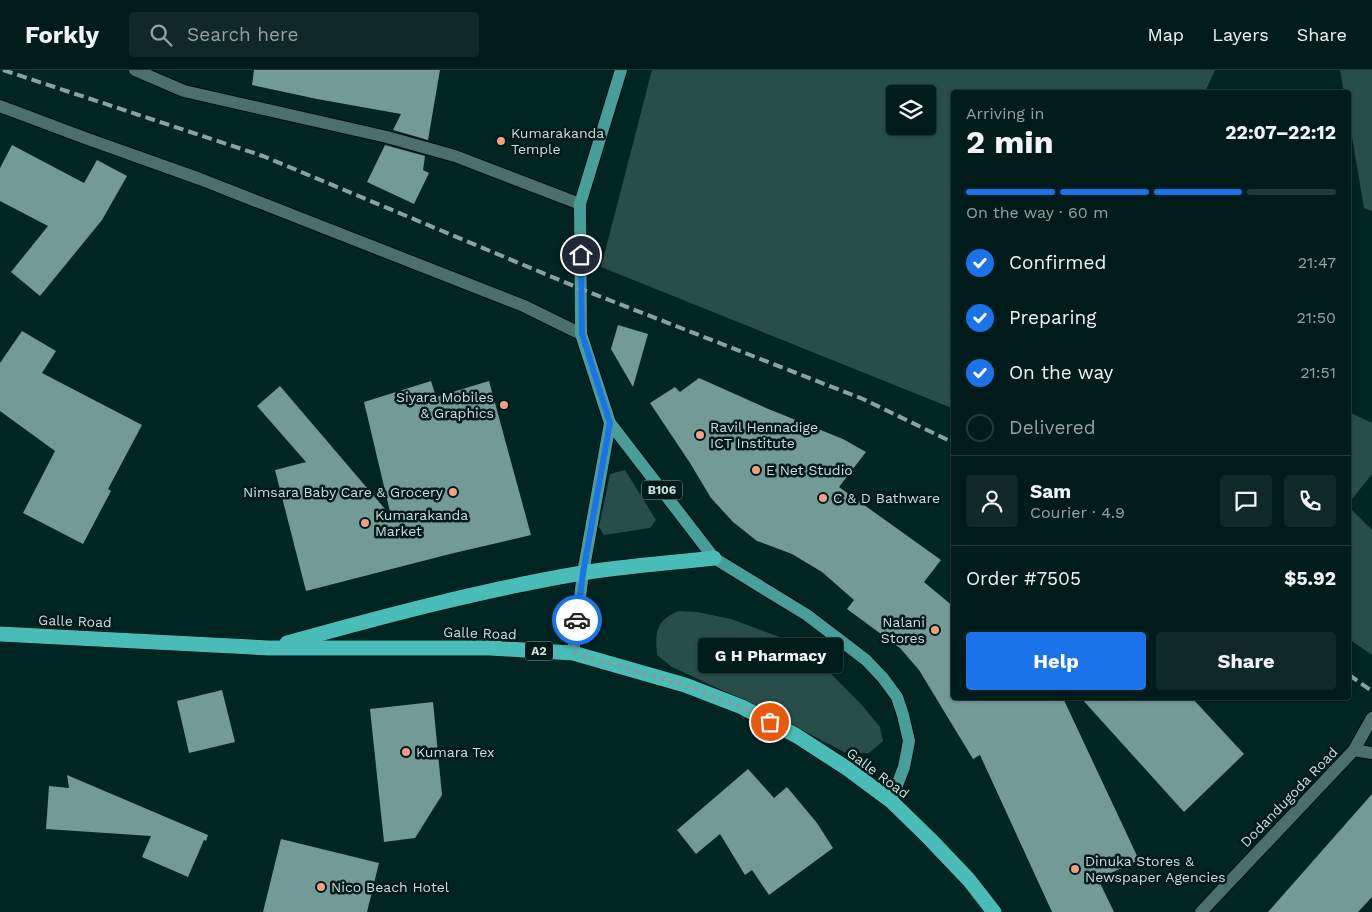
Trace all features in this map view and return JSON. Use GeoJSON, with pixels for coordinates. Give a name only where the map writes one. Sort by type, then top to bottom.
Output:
{"type":"FeatureCollection","features":[{"type":"Feature","properties":{"kind":"highway"},"geometry":{"type":"LineString","coordinates":[[269,648],[385,615],[476,594],[583,573],[714,558]]}},
{"type":"Feature","properties":{"kind":"highway","name":"Galle Road"},"geometry":{"type":"LineString","coordinates":[[0,634],[269,648],[490,648],[573,653],[685,685],[742,708],[804,741],[848,769],[891,801],[969,880],[994,912]]}},
{"type":"Feature","properties":{"kind":"main road","name":"B106"},"geometry":{"type":"LineString","coordinates":[[621,70],[580,204],[582,334],[610,423],[714,558],[807,615],[866,660],[883,678],[897,697],[909,741],[904,767],[891,801]]}},
{"type":"Feature","properties":{"kind":"main road","name":"B106"},"geometry":{"type":"LineString","coordinates":[[573,653],[583,573],[610,423]]}},
{"type":"Feature","properties":{"kind":"street"},"geometry":{"type":"LineString","coordinates":[[135,70],[184,91],[387,137],[455,156],[580,204]]}},
{"type":"Feature","properties":{"kind":"street"},"geometry":{"type":"LineString","coordinates":[[0,106],[200,179],[524,306],[582,334]]}},
{"type":"Feature","properties":{"kind":"street","name":"Dodandugoda Road"},"geometry":{"type":"LineString","coordinates":[[1200,912],[1354,750],[1372,718]]}},
{"type":"Feature","properties":{"kind":"street"},"geometry":{"type":"LineString","coordinates":[[1354,750],[1372,753]]}},
{"type":"Feature","properties":{"kind":"shaded area"},"geometry":{"type":"Polygon","coordinates":[[[652,70],[1215,70],[1206,90],[951,90],[951,408],[601,267],[652,70]]]}},
{"type":"Feature","properties":{"kind":"shaded area"},"geometry":{"type":"Polygon","coordinates":[[[1340,70],[1372,70],[1372,211],[1364,208],[1351,131],[1351,90],[1344,90],[1340,70]]]}},
{"type":"Feature","properties":{"kind":"shaded area"},"geometry":{"type":"Polygon","coordinates":[[[1351,413],[1372,423],[1372,474],[1351,500],[1351,413]]]}},
{"type":"Feature","properties":{"kind":"shaded area"},"geometry":{"type":"Polygon","coordinates":[[[625,470],[656,520],[650,528],[604,535],[599,527],[610,474],[625,470]]]}},
{"type":"Feature","properties":{"kind":"shaded area"},"geometry":{"type":"Polygon","coordinates":[[[1351,509],[1372,530],[1372,655],[1351,640],[1351,509]]]}},
{"type":"Feature","properties":{"kind":"shaded area"},"geometry":{"type":"Polygon","coordinates":[[[679,611],[697,612],[731,619],[785,639],[821,664],[861,704],[880,727],[883,741],[869,753],[846,753],[752,704],[672,667],[657,655],[656,640],[661,623],[679,611]]]}},
{"type":"Feature","properties":{"kind":"building"},"geometry":{"type":"Polygon","coordinates":[[[254,70],[440,70],[428,140],[393,130],[401,114],[252,85],[254,70]]]}},
{"type":"Feature","properties":{"kind":"building"},"geometry":{"type":"Polygon","coordinates":[[[12,145],[84,183],[97,160],[127,176],[102,220],[40,296],[11,272],[48,226],[0,201],[0,168],[12,145]]]}},
{"type":"Feature","properties":{"kind":"building"},"geometry":{"type":"Polygon","coordinates":[[[385,145],[425,156],[423,170],[429,173],[414,204],[367,182],[385,145]]]}},
{"type":"Feature","properties":{"kind":"building"},"geometry":{"type":"Polygon","coordinates":[[[618,325],[648,334],[633,387],[611,349],[618,325]]]}},
{"type":"Feature","properties":{"kind":"building"},"geometry":{"type":"Polygon","coordinates":[[[22,331],[56,351],[42,373],[142,425],[108,489],[111,491],[83,544],[23,513],[55,451],[0,411],[0,363],[22,331]]]}},
{"type":"Feature","properties":{"kind":"building"},"geometry":{"type":"Polygon","coordinates":[[[699,378],[843,439],[866,452],[839,487],[941,560],[924,582],[951,604],[951,700],[1064,700],[1139,860],[1098,879],[1114,912],[1052,912],[980,755],[973,759],[919,670],[900,648],[847,609],[854,600],[822,572],[792,554],[757,541],[733,522],[711,498],[650,403],[675,387],[680,392],[699,378]]]}},
{"type":"Feature","properties":{"kind":"building"},"geometry":{"type":"Polygon","coordinates":[[[431,381],[436,397],[489,381],[531,535],[306,591],[275,470],[306,462],[257,406],[280,386],[391,516],[364,402],[431,381]]]}},
{"type":"Feature","properties":{"kind":"building"},"geometry":{"type":"Polygon","coordinates":[[[222,690],[235,742],[189,753],[177,701],[222,690]]]}},
{"type":"Feature","properties":{"kind":"building"},"geometry":{"type":"Polygon","coordinates":[[[1083,700],[1194,700],[1244,754],[1184,812],[1083,700]]]}},
{"type":"Feature","properties":{"kind":"building","name":"Kumara Tex"},"geometry":{"type":"Polygon","coordinates":[[[433,702],[442,795],[415,838],[384,842],[370,709],[433,702]]]}},
{"type":"Feature","properties":{"kind":"building"},"geometry":{"type":"Polygon","coordinates":[[[748,769],[774,798],[787,787],[817,823],[833,848],[769,895],[752,870],[745,875],[720,834],[696,854],[677,830],[748,769]]]}},
{"type":"Feature","properties":{"kind":"building"},"geometry":{"type":"Polygon","coordinates":[[[67,775],[208,835],[188,877],[142,857],[151,836],[46,829],[49,786],[69,788],[67,775]]]}},
{"type":"Feature","properties":{"kind":"building"},"geometry":{"type":"Polygon","coordinates":[[[1372,794],[1372,897],[1358,912],[1268,912],[1372,794]]]}},
{"type":"Feature","properties":{"kind":"building","name":"Nico Beach Hotel"},"geometry":{"type":"Polygon","coordinates":[[[281,839],[379,863],[367,912],[263,912],[281,839]]]}},
{"type":"Feature","properties":{"kind":"railway"},"geometry":{"type":"LineString","coordinates":[[3,70],[263,156],[581,289],[863,399],[951,442]]}},
{"type":"Feature","properties":{"kind":"railway"},"geometry":{"type":"LineString","coordinates":[[1351,676],[1372,691]]}},
{"type":"Feature","properties":{"kind":"way so far"},"geometry":{"type":"LineString","coordinates":[[577,620],[573,653],[685,685],[742,708],[770,722]]}},
{"type":"Feature","properties":{"kind":"place","name":"Kumarakanda Temple"},"geometry":{"type":"Point","coordinates":[501,141]}},
{"type":"Feature","properties":{"kind":"place","name":"Siyara Mobiles & Graphics"},"geometry":{"type":"Point","coordinates":[504,405]}},
{"type":"Feature","properties":{"kind":"place","name":"Ravil Hennadige ICT Institute"},"geometry":{"type":"Point","coordinates":[700,435]}},
{"type":"Feature","properties":{"kind":"place","name":"E Net Studio"},"geometry":{"type":"Point","coordinates":[756,470]}},
{"type":"Feature","properties":{"kind":"place","name":"Nimsara Baby Care & Grocery"},"geometry":{"type":"Point","coordinates":[453,492]}},
{"type":"Feature","properties":{"kind":"place","name":"C & D Bathware"},"geometry":{"type":"Point","coordinates":[823,498]}},
{"type":"Feature","properties":{"kind":"place","name":"Kumarakanda Market"},"geometry":{"type":"Point","coordinates":[365,523]}},
{"type":"Feature","properties":{"kind":"place","name":"Nalani Stores"},"geometry":{"type":"Point","coordinates":[935,630]}},
{"type":"Feature","properties":{"kind":"place","name":"G H Pharmacy"},"geometry":{"type":"Point","coordinates":[770,722]}},
{"type":"Feature","properties":{"kind":"place","name":"Kumara Tex"},"geometry":{"type":"Point","coordinates":[406,752]}},
{"type":"Feature","properties":{"kind":"place","name":"Dinuka Stores & Newspaper Agencies"},"geometry":{"type":"Point","coordinates":[1075,869]}},
{"type":"Feature","properties":{"kind":"place","name":"Nico Beach Hotel"},"geometry":{"type":"Point","coordinates":[321,887]}},
{"type":"Feature","properties":{"kind":"route"},"geometry":{"type":"LineString","coordinates":[[577,620],[583,573],[610,423],[582,334],[581,255]]}}]}
